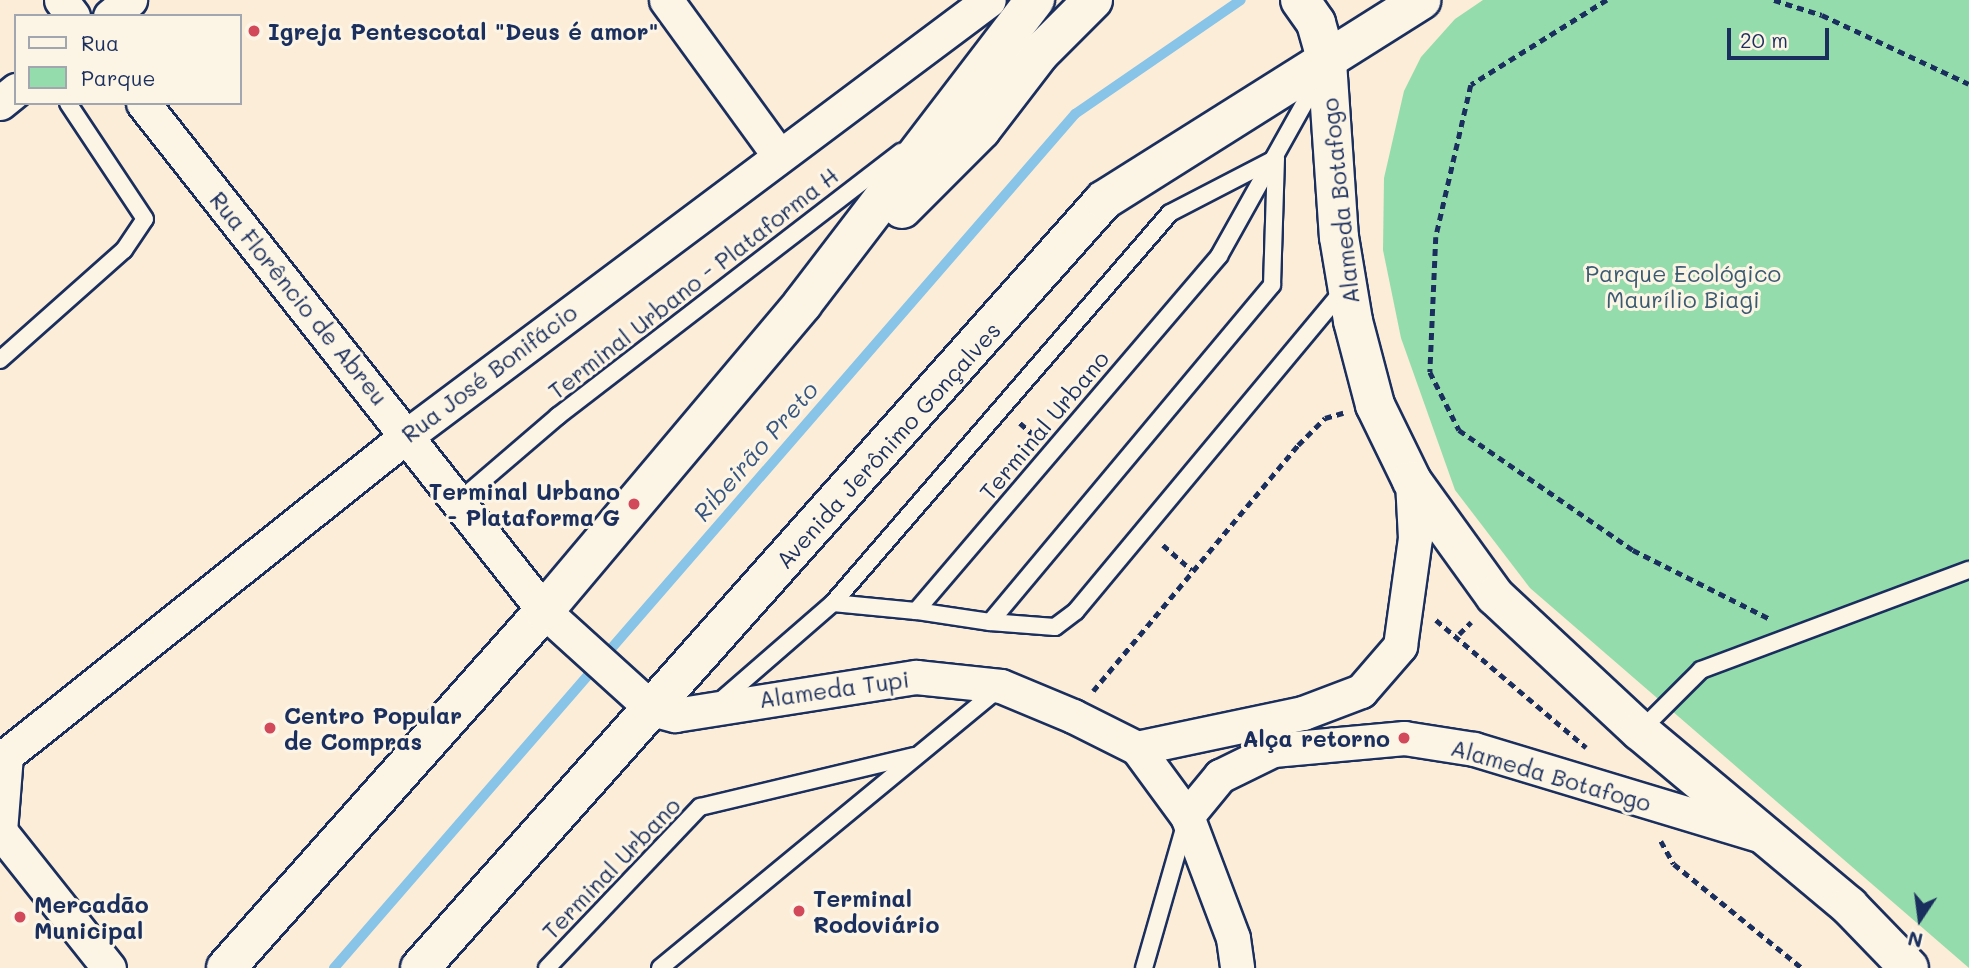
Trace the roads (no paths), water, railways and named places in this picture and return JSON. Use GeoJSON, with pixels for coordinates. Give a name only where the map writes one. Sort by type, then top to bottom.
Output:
{"type":"FeatureCollection","features":[{"type":"Feature","properties":{"kind":"main road"},"geometry":{"type":"LineString","coordinates":[[226,968],[556,623],[958,107],[1035,0]]}},
{"type":"Feature","properties":{"kind":"main road"},"geometry":{"type":"LineString","coordinates":[[871,219],[917,199],[1040,53],[1093,0]]}},
{"type":"Feature","properties":{"kind":"main road","name":"Avenida Jerônimo Gonçalves"},"geometry":{"type":"LineString","coordinates":[[420,968],[640,699],[1104,200],[1326,62],[1420,0]]}},
{"type":"Feature","properties":{"kind":"main road","name":"Alameda Botafogo"},"geometry":{"type":"LineString","coordinates":[[1308,12],[1326,62],[1347,285],[1375,405],[1412,481],[1495,596],[1640,730],[1849,906],[1909,968]]}},
{"type":"Feature","properties":{"kind":"street"},"geometry":{"type":"LineString","coordinates":[[112,14],[130,0]]}},
{"type":"Feature","properties":{"kind":"street"},"geometry":{"type":"LineString","coordinates":[[666,0],[777,153]]}},
{"type":"Feature","properties":{"kind":"street","name":"Rua José Bonifácio"},"geometry":{"type":"LineString","coordinates":[[2,754],[409,433],[777,153],[989,0]]}},
{"type":"Feature","properties":{"kind":"street"},"geometry":{"type":"LineString","coordinates":[[0,103],[14,92]]}},
{"type":"Feature","properties":{"kind":"street","name":"Rua Florêncio de Abreu"},"geometry":{"type":"LineString","coordinates":[[145,105],[409,433],[556,623],[640,699]]}},
{"type":"Feature","properties":{"kind":"street","name":"Alameda Botafogo"},"geometry":{"type":"LineString","coordinates":[[1137,748],[1303,713],[1361,691],[1400,646],[1415,538],[1412,481]]}},
{"type":"Feature","properties":{"kind":"street","name":"Alameda Tupi"},"geometry":{"type":"LineString","coordinates":[[640,699],[676,715],[715,705],[916,677],[1001,687],[1073,716],[1137,748],[1187,816],[1233,938],[1237,968]]}},
{"type":"Feature","properties":{"kind":"street","name":"Alameda Botafogo"},"geometry":{"type":"LineString","coordinates":[[1187,816],[1220,776],[1273,750],[1405,738],[1474,749],[1768,838]]}},
{"type":"Feature","properties":{"kind":"street"},"geometry":{"type":"LineString","coordinates":[[2,754],[0,831],[109,968]]}},
{"type":"Feature","properties":{"kind":"lane","name":"Terminal Urbano"},"geometry":{"type":"LineString","coordinates":[[916,611],[1219,256],[1276,158],[1326,62]]}},
{"type":"Feature","properties":{"kind":"lane"},"geometry":{"type":"LineString","coordinates":[[0,360],[124,250],[145,219],[69,105]]}},
{"type":"Feature","properties":{"kind":"lane","name":"Terminal Urbano - Plataforma H"},"geometry":{"type":"LineString","coordinates":[[460,500],[558,416],[958,107]]}},
{"type":"Feature","properties":{"kind":"lane"},"geometry":{"type":"LineString","coordinates":[[715,705],[833,603],[1170,213],[1276,158],[1272,285],[990,622]]}},
{"type":"Feature","properties":{"kind":"lane"},"geometry":{"type":"LineString","coordinates":[[833,603],[1055,627],[1146,530],[1347,285]]}},
{"type":"Feature","properties":{"kind":"lane"},"geometry":{"type":"LineString","coordinates":[[1640,730],[1701,670],[1969,569]]}},
{"type":"Feature","properties":{"kind":"lane"},"geometry":{"type":"LineString","coordinates":[[660,968],[1001,687]]}},
{"type":"Feature","properties":{"kind":"lane","name":"Terminal Urbano"},"geometry":{"type":"LineString","coordinates":[[547,968],[700,807],[915,756]]}},
{"type":"Feature","properties":{"kind":"lane"},"geometry":{"type":"LineString","coordinates":[[1144,968],[1187,816]]}},
{"type":"Feature","properties":{"kind":"waterway","name":"Ribeirão Preto"},"geometry":{"type":"LineString","coordinates":[[334,968],[1075,114],[1241,0]]}},
{"type":"Feature","properties":{"kind":"place","name":"Igreja Pentescotal \"Deus é amor\""},"geometry":{"type":"Point","coordinates":[254,31]}},
{"type":"Feature","properties":{"kind":"place","name":"Terminal Urbano - Plataforma G"},"geometry":{"type":"Point","coordinates":[634,504]}},
{"type":"Feature","properties":{"kind":"place","name":"Centro Popular de Compras"},"geometry":{"type":"Point","coordinates":[270,728]}},
{"type":"Feature","properties":{"kind":"place","name":"Alça retorno"},"geometry":{"type":"Point","coordinates":[1404,738]}},
{"type":"Feature","properties":{"kind":"place","name":"Terminal Rodoviário"},"geometry":{"type":"Point","coordinates":[799,911]}},
{"type":"Feature","properties":{"kind":"place","name":"Mercadão Municipal"},"geometry":{"type":"Point","coordinates":[20,917]}},
{"type":"Feature","properties":{"kind":"park label","name":"Parque Ecológico Maurílio Biagi"},"geometry":{"type":"Point","coordinates":[1683,286]}}]}
